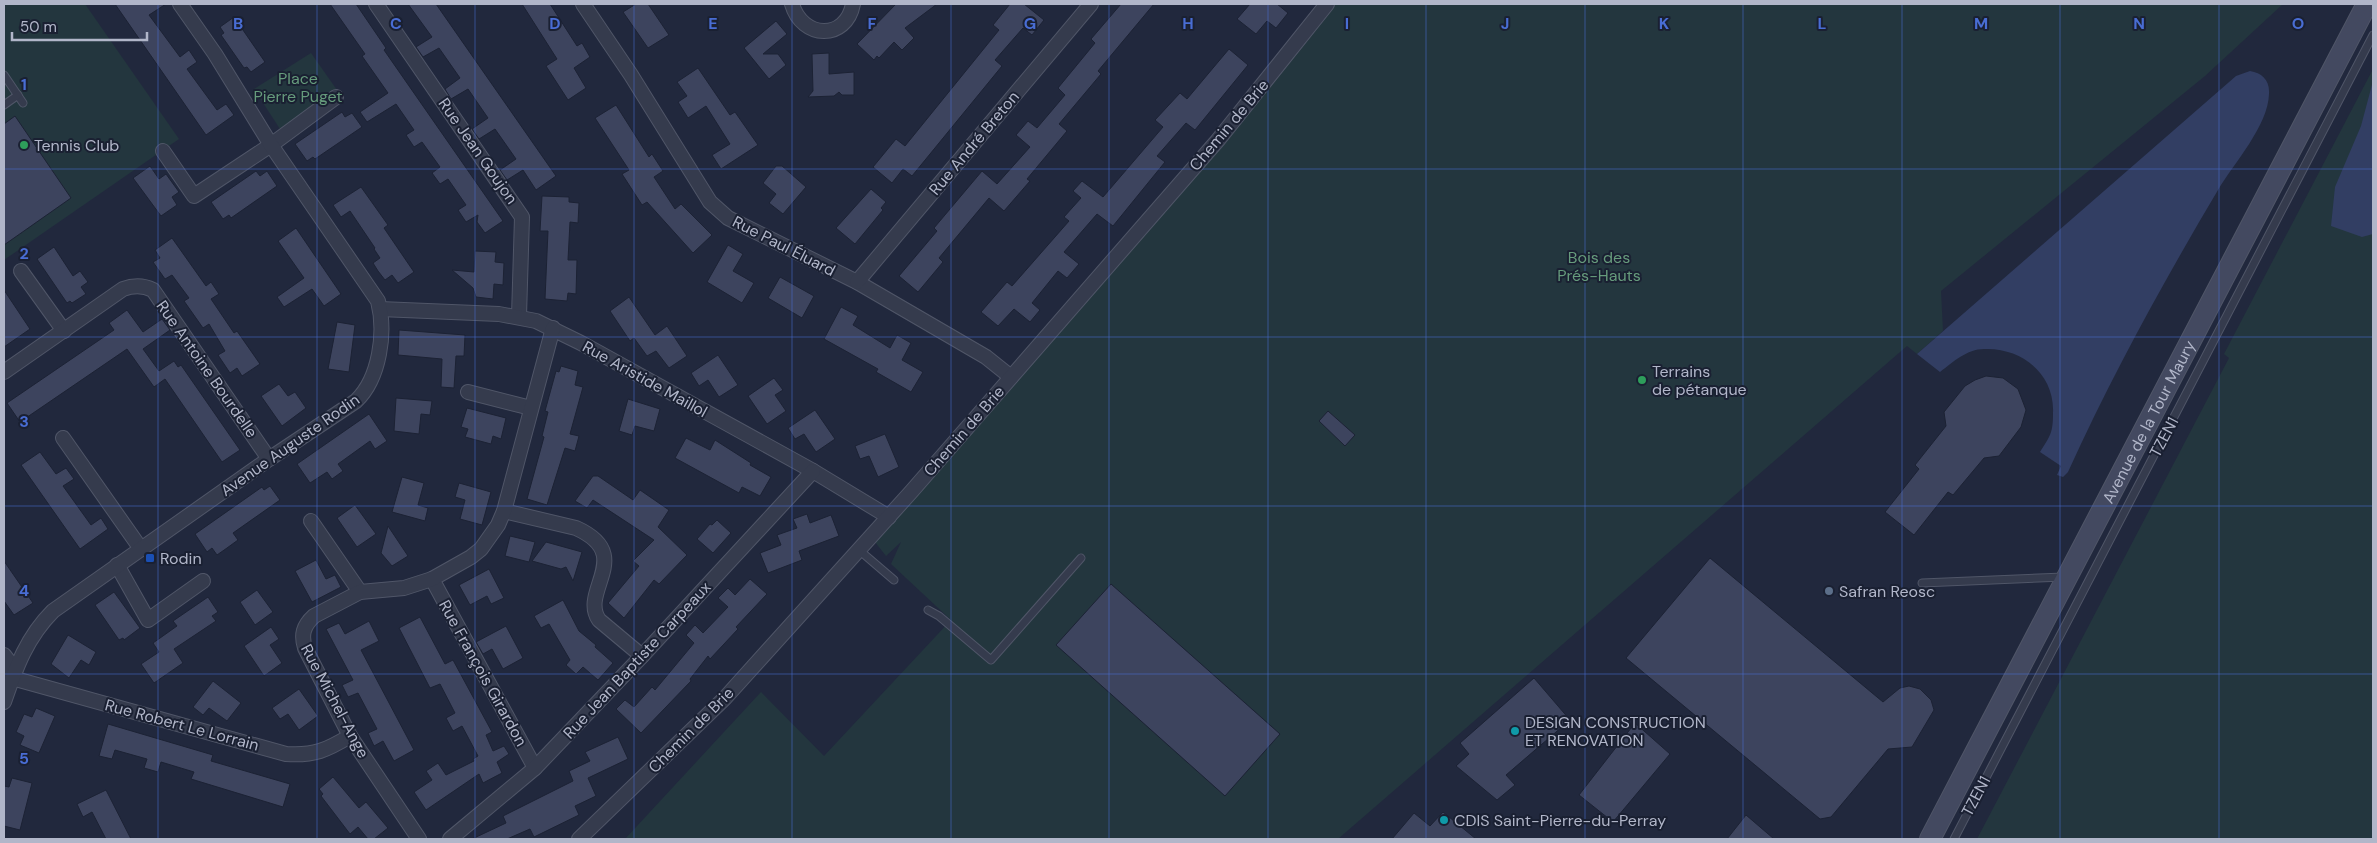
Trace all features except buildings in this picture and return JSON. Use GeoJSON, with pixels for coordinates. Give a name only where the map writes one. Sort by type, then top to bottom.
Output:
{"type":"FeatureCollection","features":[{"type":"Feature","properties":{"kind":"street","name":"Avenue Auguste Rodin"},"geometry":{"type":"LineString","coordinates":[[4,702],[8,683],[26,644],[53,611],[269,459],[356,401],[365,392],[376,366],[382,321],[378,301],[271,145],[180,4]]}},
{"type":"Feature","properties":{"kind":"street","name":"Rue Jean Goujon"},"geometry":{"type":"LineString","coordinates":[[376,4],[522,217],[519,316]]}},
{"type":"Feature","properties":{"kind":"street","name":"Rue Paul Éluard"},"geometry":{"type":"LineString","coordinates":[[583,4],[631,76],[710,202],[728,218],[857,282],[986,357],[1010,377]]}},
{"type":"Feature","properties":{"kind":"street"},"geometry":{"type":"LineString","coordinates":[[792,4],[795,14],[801,22],[818,31],[837,28],[845,22],[853,4]]}},
{"type":"Feature","properties":{"kind":"street","name":"Rue André Breton"},"geometry":{"type":"LineString","coordinates":[[857,282],[1091,4]]}},
{"type":"Feature","properties":{"kind":"street","name":"Chemin de Brie"},"geometry":{"type":"LineString","coordinates":[[579,839],[724,698],[889,517],[1218,140],[1327,4]]}},
{"type":"Feature","properties":{"kind":"street","name":"Avenue de la Tour Maury"},"geometry":{"type":"LineString","coordinates":[[1930,839],[2367,4]]}},
{"type":"Feature","properties":{"kind":"street"},"geometry":{"type":"LineString","coordinates":[[163,151],[194,196],[271,145],[336,98]]}},
{"type":"Feature","properties":{"kind":"street"},"geometry":{"type":"LineString","coordinates":[[21,271],[64,331]]}},
{"type":"Feature","properties":{"kind":"street","name":"Rue Antoine Bourdelle"},"geometry":{"type":"LineString","coordinates":[[4,372],[123,288],[136,286],[153,290],[269,459]]}},
{"type":"Feature","properties":{"kind":"street","name":"Rue Aristide Maillol"},"geometry":{"type":"LineString","coordinates":[[380,309],[519,316],[553,328],[813,471],[889,517]]}},
{"type":"Feature","properties":{"kind":"street","name":"Rue Michel-Ange"},"geometry":{"type":"LineString","coordinates":[[419,839],[350,736],[305,648],[302,638],[308,622],[314,616],[360,592],[404,588],[432,579],[471,557],[481,549],[498,525],[504,511],[553,328]]}},
{"type":"Feature","properties":{"kind":"street"},"geometry":{"type":"LineString","coordinates":[[468,392],[531,408]]}},
{"type":"Feature","properties":{"kind":"street"},"geometry":{"type":"LineString","coordinates":[[63,438],[141,549]]}},
{"type":"Feature","properties":{"kind":"street","name":"Rue Jean Baptiste Carpeaux"},"geometry":{"type":"LineString","coordinates":[[450,839],[535,768],[642,656],[813,471]]}},
{"type":"Feature","properties":{"kind":"street"},"geometry":{"type":"LineString","coordinates":[[504,511],[576,528],[587,533],[595,540],[601,550],[604,569],[593,606],[594,614],[642,656]]}},
{"type":"Feature","properties":{"kind":"street"},"geometry":{"type":"LineString","coordinates":[[311,521],[360,592]]}},
{"type":"Feature","properties":{"kind":"street"},"geometry":{"type":"LineString","coordinates":[[117,565],[148,620],[202,581]]}},
{"type":"Feature","properties":{"kind":"street","name":"Rue François Girardon"},"geometry":{"type":"LineString","coordinates":[[432,579],[535,768]]}},
{"type":"Feature","properties":{"kind":"street"},"geometry":{"type":"LineString","coordinates":[[8,683],[11,664],[4,653],[26,644]]}},
{"type":"Feature","properties":{"kind":"street","name":"Rue Robert Le Lorrain"},"geometry":{"type":"LineString","coordinates":[[8,683],[286,754],[307,754],[328,750],[350,736]]}},
{"type":"Feature","properties":{"kind":"lane","name":"TZEN1"},"geometry":{"type":"LineString","coordinates":[[1954,839],[2373,35]]}},
{"type":"Feature","properties":{"kind":"lane"},"geometry":{"type":"LineString","coordinates":[[4,75],[23,103]]}},
{"type":"Feature","properties":{"kind":"lane"},"geometry":{"type":"LineString","coordinates":[[4,105],[18,95]]}},
{"type":"Feature","properties":{"kind":"lane"},"geometry":{"type":"LineString","coordinates":[[859,550],[894,580]]}},
{"type":"Feature","properties":{"kind":"lane"},"geometry":{"type":"LineString","coordinates":[[928,610],[939,616],[991,660],[1081,558]]}},
{"type":"Feature","properties":{"kind":"lane"},"geometry":{"type":"LineString","coordinates":[[1922,583],[2067,576]]}},
{"type":"Feature","properties":{"kind":"green space"},"geometry":{"type":"Polygon","coordinates":[[[4,4],[85,4],[179,139],[4,260],[4,4]]]}},
{"type":"Feature","properties":{"kind":"green space","name":"Bois des Prés-Hauts"},"geometry":{"type":"Polygon","coordinates":[[[1327,4],[2283,4],[2205,76],[1941,291],[1943,331],[1917,354],[1907,346],[1338,839],[625,839],[761,692],[824,756],[951,620],[891,564],[901,542],[886,556],[875,542],[1327,4]]]}},
{"type":"Feature","properties":{"kind":"green space","name":"Place Pierre Puget"},"geometry":{"type":"Polygon","coordinates":[[[311,53],[337,90],[280,129],[254,89],[311,53]]]}},
{"type":"Feature","properties":{"kind":"green space"},"geometry":{"type":"Polygon","coordinates":[[[2373,69],[2373,839],[1977,839],[2229,358],[2224,354],[2373,69]]]}},
{"type":"Feature","properties":{"kind":"water"},"geometry":{"type":"Polygon","coordinates":[[[2250,71],[2262,75],[2267,81],[2269,94],[2263,119],[2249,144],[2218,190],[2158,294],[2102,400],[2068,472],[2063,477],[2057,475],[2061,466],[2040,452],[2052,430],[2052,399],[2042,375],[2033,366],[2023,358],[2011,353],[1984,349],[1966,354],[1940,372],[1917,354],[2236,76],[2250,71]]]}},
{"type":"Feature","properties":{"kind":"water"},"geometry":{"type":"Polygon","coordinates":[[[2373,81],[2373,234],[2362,237],[2331,226],[2335,187],[2361,126],[2373,81]]]}},
{"type":"Feature","properties":{"kind":"place","name":"Tennis Club"},"geometry":{"type":"Point","coordinates":[24,145]}},
{"type":"Feature","properties":{"kind":"place","name":"Terrains de pétanque"},"geometry":{"type":"Point","coordinates":[1642,380]}},
{"type":"Feature","properties":{"kind":"place","name":"Rodin"},"geometry":{"type":"Point","coordinates":[150,558]}},
{"type":"Feature","properties":{"kind":"place","name":"Safran Reosc"},"geometry":{"type":"Point","coordinates":[1829,591]}},
{"type":"Feature","properties":{"kind":"place","name":"DESIGN CONSTRUCTION ET RENOVATION"},"geometry":{"type":"Point","coordinates":[1515,731]}},
{"type":"Feature","properties":{"kind":"place","name":"CDIS Saint-Pierre-du-Perray"},"geometry":{"type":"Point","coordinates":[1444,820]}}]}
